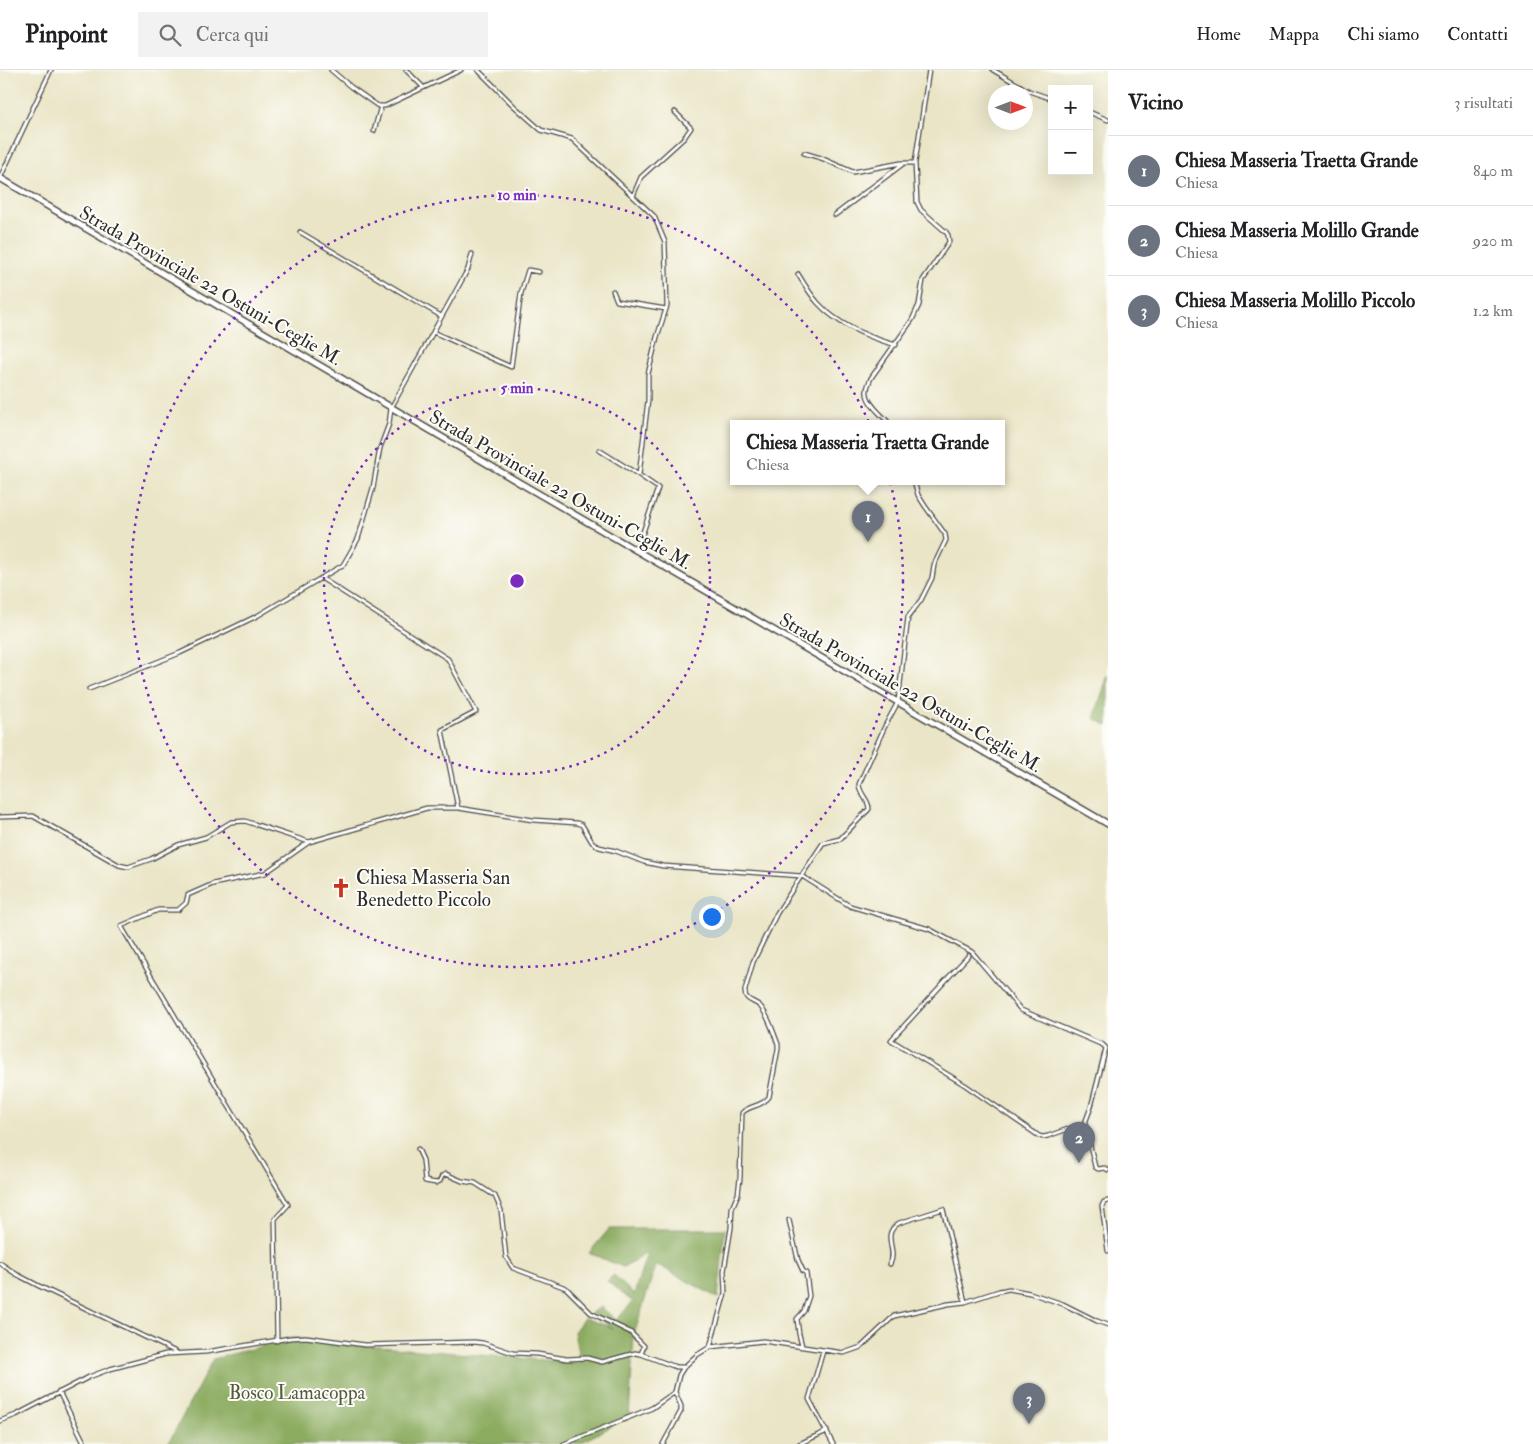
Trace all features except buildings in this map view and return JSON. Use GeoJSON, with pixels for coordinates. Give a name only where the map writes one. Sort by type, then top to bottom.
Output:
{"type":"FeatureCollection","features":[{"type":"Feature","properties":{"kind":"main road","name":"Strada Provinciale 22 Ostuni-Ceglie M."},"geometry":{"type":"LineString","coordinates":[[0,179],[1108,824]]}},
{"type":"Feature","properties":{"kind":"street"},"geometry":{"type":"LineString","coordinates":[[0,179],[51,70]]}},
{"type":"Feature","properties":{"kind":"street"},"geometry":{"type":"LineString","coordinates":[[331,70],[378,106],[385,106],[461,70]]}},
{"type":"Feature","properties":{"kind":"street"},"geometry":{"type":"LineString","coordinates":[[406,70],[423,87]]}},
{"type":"Feature","properties":{"kind":"street"},"geometry":{"type":"LineString","coordinates":[[478,70],[541,130],[572,139],[654,216],[665,242],[667,306],[648,374],[648,400],[639,476]]}},
{"type":"Feature","properties":{"kind":"street"},"geometry":{"type":"LineString","coordinates":[[886,420],[869,400],[867,388],[871,378],[912,320],[920,305],[923,280],[949,242],[946,232],[921,210],[917,202],[915,163],[929,70]]}},
{"type":"Feature","properties":{"kind":"street"},"geometry":{"type":"LineString","coordinates":[[993,70],[1029,91],[1048,98]]}},
{"type":"Feature","properties":{"kind":"street"},"geometry":{"type":"LineString","coordinates":[[374,131],[381,106]]}},
{"type":"Feature","properties":{"kind":"street"},"geometry":{"type":"LineString","coordinates":[[633,196],[641,178],[684,138],[691,128],[675,112]]}},
{"type":"Feature","properties":{"kind":"street"},"geometry":{"type":"LineString","coordinates":[[1093,114],[1108,120]]}},
{"type":"Feature","properties":{"kind":"street"},"geometry":{"type":"LineString","coordinates":[[804,153],[853,172],[904,163],[915,163]]}},
{"type":"Feature","properties":{"kind":"street"},"geometry":{"type":"LineString","coordinates":[[835,215],[904,163]]}},
{"type":"Feature","properties":{"kind":"street"},"geometry":{"type":"LineString","coordinates":[[300,232],[441,316]]}},
{"type":"Feature","properties":{"kind":"street"},"geometry":{"type":"LineString","coordinates":[[90,689],[180,653],[231,629],[277,605],[343,565],[358,539],[373,488],[380,448],[389,424],[391,408],[468,269],[472,254]]}},
{"type":"Feature","properties":{"kind":"street"},"geometry":{"type":"LineString","coordinates":[[433,332],[511,367],[521,294],[528,270],[539,272]]}},
{"type":"Feature","properties":{"kind":"street"},"geometry":{"type":"LineString","coordinates":[[798,274],[818,303],[834,318],[860,333],[896,345]]}},
{"type":"Feature","properties":{"kind":"street"},"geometry":{"type":"LineString","coordinates":[[613,291],[617,300],[666,309]]}},
{"type":"Feature","properties":{"kind":"street"},"geometry":{"type":"LineString","coordinates":[[599,450],[658,488],[637,550]]}},
{"type":"Feature","properties":{"kind":"street"},"geometry":{"type":"LineString","coordinates":[[710,1347],[725,1293],[724,1271],[731,1228],[732,1208],[738,1194],[740,1178],[742,1113],[764,1103],[769,1097],[778,1049],[778,1044],[765,1013],[760,1006],[747,999],[744,995],[745,990],[753,962],[777,914],[824,843],[840,839],[869,809],[869,805],[859,790],[859,784],[898,702],[908,617],[921,600],[932,578],[934,565],[946,540],[945,534],[918,495],[915,485]]}},
{"type":"Feature","properties":{"kind":"street"},"geometry":{"type":"LineString","coordinates":[[321,578],[448,659],[476,712],[442,730],[458,808]]}},
{"type":"Feature","properties":{"kind":"street"},"geometry":{"type":"LineString","coordinates":[[276,1341],[275,1219],[288,1205],[121,926],[158,910],[178,910],[186,903],[188,895],[213,884],[265,872],[309,842],[426,808],[458,808],[533,820],[578,823],[582,825],[592,842],[599,847],[616,851],[644,862],[663,866],[802,876],[850,906],[929,929],[972,952],[1021,1010],[1103,1045],[1106,1048],[1085,1123],[1095,1167],[1098,1169],[1108,1169]]}},
{"type":"Feature","properties":{"kind":"street"},"geometry":{"type":"LineString","coordinates":[[0,817],[34,816],[119,865],[128,867],[150,859],[178,845],[206,837],[231,822],[244,821],[309,842]]}},
{"type":"Feature","properties":{"kind":"street"},"geometry":{"type":"LineString","coordinates":[[968,955],[892,1040],[965,1085],[1039,1136],[1048,1136],[1085,1123]]}},
{"type":"Feature","properties":{"kind":"street"},"geometry":{"type":"LineString","coordinates":[[418,1149],[423,1160],[424,1181],[436,1183],[446,1174],[462,1181],[474,1183],[495,1196],[501,1210],[506,1257],[514,1268],[566,1288],[591,1313],[634,1335],[644,1346],[641,1354]]}},
{"type":"Feature","properties":{"kind":"street"},"geometry":{"type":"LineString","coordinates":[[1108,1201],[1104,1202],[1102,1206],[1108,1251]]}},
{"type":"Feature","properties":{"kind":"street"},"geometry":{"type":"LineString","coordinates":[[890,1264],[892,1260],[889,1234],[893,1227],[899,1223],[944,1209],[965,1302]]}},
{"type":"Feature","properties":{"kind":"street"},"geometry":{"type":"LineString","coordinates":[[789,1220],[798,1260],[806,1274],[809,1296],[804,1311],[797,1319],[803,1346]]}},
{"type":"Feature","properties":{"kind":"street"},"geometry":{"type":"LineString","coordinates":[[0,1263],[38,1286],[179,1353]]}},
{"type":"Feature","properties":{"kind":"street"},"geometry":{"type":"LineString","coordinates":[[663,1444],[681,1411],[681,1406],[675,1392],[679,1375],[684,1367],[697,1355],[710,1347],[763,1341],[844,1353],[861,1347],[894,1316],[965,1302],[999,1291],[1016,1289],[1063,1304],[1108,1325]]}},
{"type":"Feature","properties":{"kind":"street"},"geometry":{"type":"LineString","coordinates":[[0,1421],[16,1415],[89,1377],[110,1369],[166,1354],[206,1352],[306,1337],[365,1345],[474,1342],[484,1343],[513,1353],[537,1354],[567,1359],[586,1358],[602,1362],[635,1353],[676,1367],[684,1367]]}},
{"type":"Feature","properties":{"kind":"street"},"geometry":{"type":"LineString","coordinates":[[166,1348],[168,1350],[166,1354]]}},
{"type":"Feature","properties":{"kind":"street"},"geometry":{"type":"LineString","coordinates":[[823,1351],[809,1399],[834,1444]]}},
{"type":"Feature","properties":{"kind":"street"},"geometry":{"type":"LineString","coordinates":[[58,1392],[86,1444]]}},
{"type":"Feature","properties":{"kind":"street"},"geometry":{"type":"LineString","coordinates":[[564,1444],[652,1408],[675,1392]]}},
{"type":"Feature","properties":{"kind":"street"},"geometry":{"type":"LineString","coordinates":[[799,1444],[827,1432]]}},
{"type":"Feature","properties":{"kind":"green space"},"geometry":{"type":"Polygon","coordinates":[[[1108,675],[1108,726],[1094,718],[1108,675]]]}},
{"type":"Feature","properties":{"kind":"green space","name":"Bosco Lamacoppa"},"geometry":{"type":"Polygon","coordinates":[[[609,1229],[725,1229],[718,1298],[656,1264],[634,1335],[629,1417],[578,1444],[168,1444],[213,1359],[293,1338],[331,1343],[580,1363],[574,1332],[584,1318],[613,1328],[591,1313],[601,1307],[616,1320],[633,1302],[607,1281],[614,1275],[634,1295],[647,1253],[623,1267],[589,1253],[609,1229]]]}},
{"type":"Feature","properties":{"kind":"place","name":"Chiesa Masseria Traetta Grande"},"geometry":{"type":"Point","coordinates":[868,542]}},
{"type":"Feature","properties":{"kind":"place","name":"Chiesa Masseria San Benedetto Piccolo"},"geometry":{"type":"Point","coordinates":[341,888]}},
{"type":"Feature","properties":{"kind":"place","name":"Chiesa Masseria Molillo Grande"},"geometry":{"type":"Point","coordinates":[1079,1163]}},
{"type":"Feature","properties":{"kind":"place","name":"Chiesa Masseria Molillo Piccolo"},"geometry":{"type":"Point","coordinates":[1029,1424]}}]}
